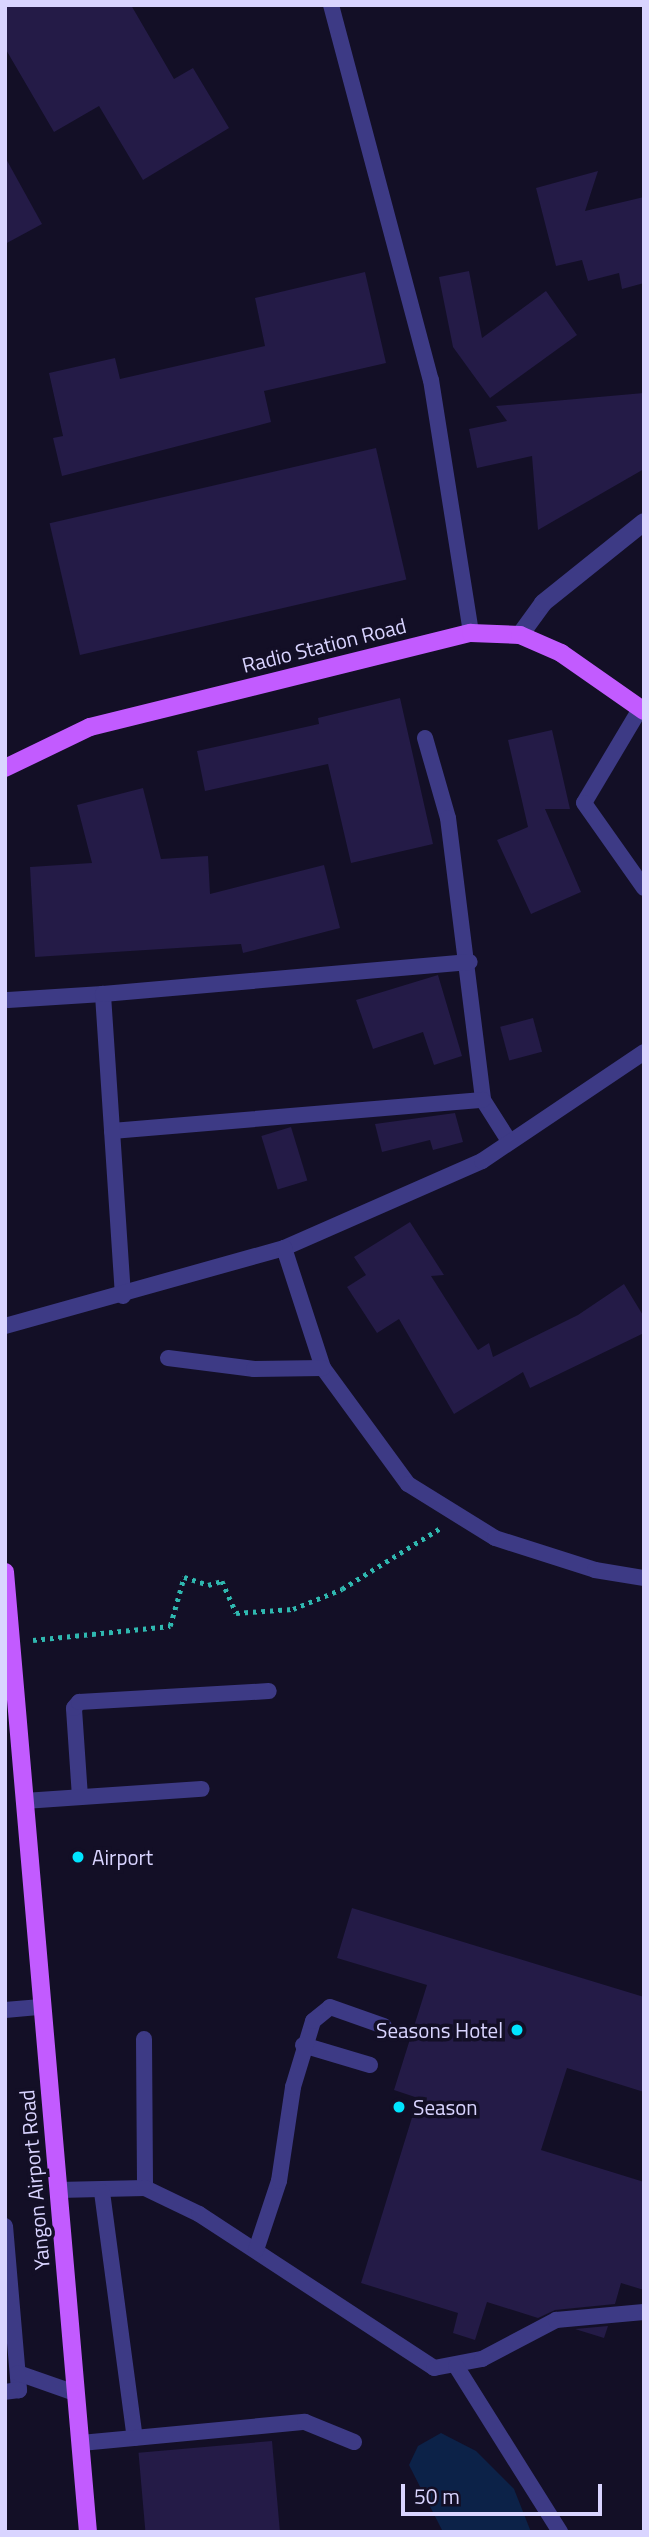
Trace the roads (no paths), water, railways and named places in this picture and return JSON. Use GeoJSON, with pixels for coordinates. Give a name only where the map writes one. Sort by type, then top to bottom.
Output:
{"type":"FeatureCollection","features":[{"type":"Feature","properties":{"kind":"main road","name":"Radio Station Road"},"geometry":{"type":"LineString","coordinates":[[5,768],[90,727],[471,633],[520,635],[561,653],[642,710]]}},
{"type":"Feature","properties":{"kind":"main road","name":"Yangon Airport Road"},"geometry":{"type":"LineString","coordinates":[[6,1582],[88,2532]]}},
{"type":"Feature","properties":{"kind":"street"},"geometry":{"type":"LineString","coordinates":[[520,635],[542,603],[644,522]]}},
{"type":"Feature","properties":{"kind":"lane"},"geometry":{"type":"LineString","coordinates":[[334,6],[431,380],[471,633]]}},
{"type":"Feature","properties":{"kind":"lane"},"geometry":{"type":"LineString","coordinates":[[642,710],[584,803],[644,888]]}},
{"type":"Feature","properties":{"kind":"lane"},"geometry":{"type":"LineString","coordinates":[[425,738],[448,818],[470,962],[483,1100],[509,1141]]}},
{"type":"Feature","properties":{"kind":"lane"},"geometry":{"type":"LineString","coordinates":[[8,1000],[470,962]]}},
{"type":"Feature","properties":{"kind":"lane"},"geometry":{"type":"LineString","coordinates":[[103,994],[122,1296]]}},
{"type":"Feature","properties":{"kind":"lane"},"geometry":{"type":"LineString","coordinates":[[5,1326],[122,1296],[284,1248],[436,1185],[509,1141],[644,1052]]}},
{"type":"Feature","properties":{"kind":"lane"},"geometry":{"type":"LineString","coordinates":[[112,1131],[483,1100]]}},
{"type":"Feature","properties":{"kind":"lane"},"geometry":{"type":"LineString","coordinates":[[284,1248],[323,1368],[408,1484],[454,1516],[495,1538],[595,1570],[644,1578]]}},
{"type":"Feature","properties":{"kind":"lane"},"geometry":{"type":"LineString","coordinates":[[168,1358],[254,1369],[323,1368]]}},
{"type":"Feature","properties":{"kind":"lane"},"geometry":{"type":"LineString","coordinates":[[80,1797],[74,1708],[79,1702],[269,1691]]}},
{"type":"Feature","properties":{"kind":"lane"},"geometry":{"type":"LineString","coordinates":[[24,1801],[202,1789]]}},
{"type":"Feature","properties":{"kind":"lane"},"geometry":{"type":"LineString","coordinates":[[5,2010],[41,2007]]}},
{"type":"Feature","properties":{"kind":"lane"},"geometry":{"type":"LineString","coordinates":[[256,2250],[279,2180],[303,2045],[325,2008],[384,2026]]}},
{"type":"Feature","properties":{"kind":"lane"},"geometry":{"type":"LineString","coordinates":[[144,2039],[145,2188]]}},
{"type":"Feature","properties":{"kind":"lane"},"geometry":{"type":"LineString","coordinates":[[303,2045],[370,2065]]}},
{"type":"Feature","properties":{"kind":"lane"},"geometry":{"type":"LineString","coordinates":[[58,2190],[102,2192],[145,2188],[256,2250],[424,2364],[456,2366],[556,2320],[644,2312]]}},
{"type":"Feature","properties":{"kind":"lane"},"geometry":{"type":"LineString","coordinates":[[102,2192],[135,2438]]}},
{"type":"Feature","properties":{"kind":"lane"},"geometry":{"type":"LineString","coordinates":[[5,2226],[10,2345],[18,2374],[19,2390],[5,2392]]}},
{"type":"Feature","properties":{"kind":"lane"},"geometry":{"type":"LineString","coordinates":[[456,2366],[561,2532]]}},
{"type":"Feature","properties":{"kind":"lane"},"geometry":{"type":"LineString","coordinates":[[18,2374],[75,2393]]}},
{"type":"Feature","properties":{"kind":"lane"},"geometry":{"type":"LineString","coordinates":[[81,2443],[305,2422],[354,2442]]}},
{"type":"Feature","properties":{"kind":"water"},"geometry":{"type":"Polygon","coordinates":[[[441,2433],[476,2451],[514,2489],[531,2532],[443,2532],[409,2465],[418,2446],[441,2433]]]}},
{"type":"Feature","properties":{"kind":"place","name":"Airport"},"geometry":{"type":"Point","coordinates":[78,1857]}},
{"type":"Feature","properties":{"kind":"place","name":"Seasons Hotel"},"geometry":{"type":"Point","coordinates":[517,2030]}},
{"type":"Feature","properties":{"kind":"place","name":"Season"},"geometry":{"type":"Point","coordinates":[399,2107]}}]}
